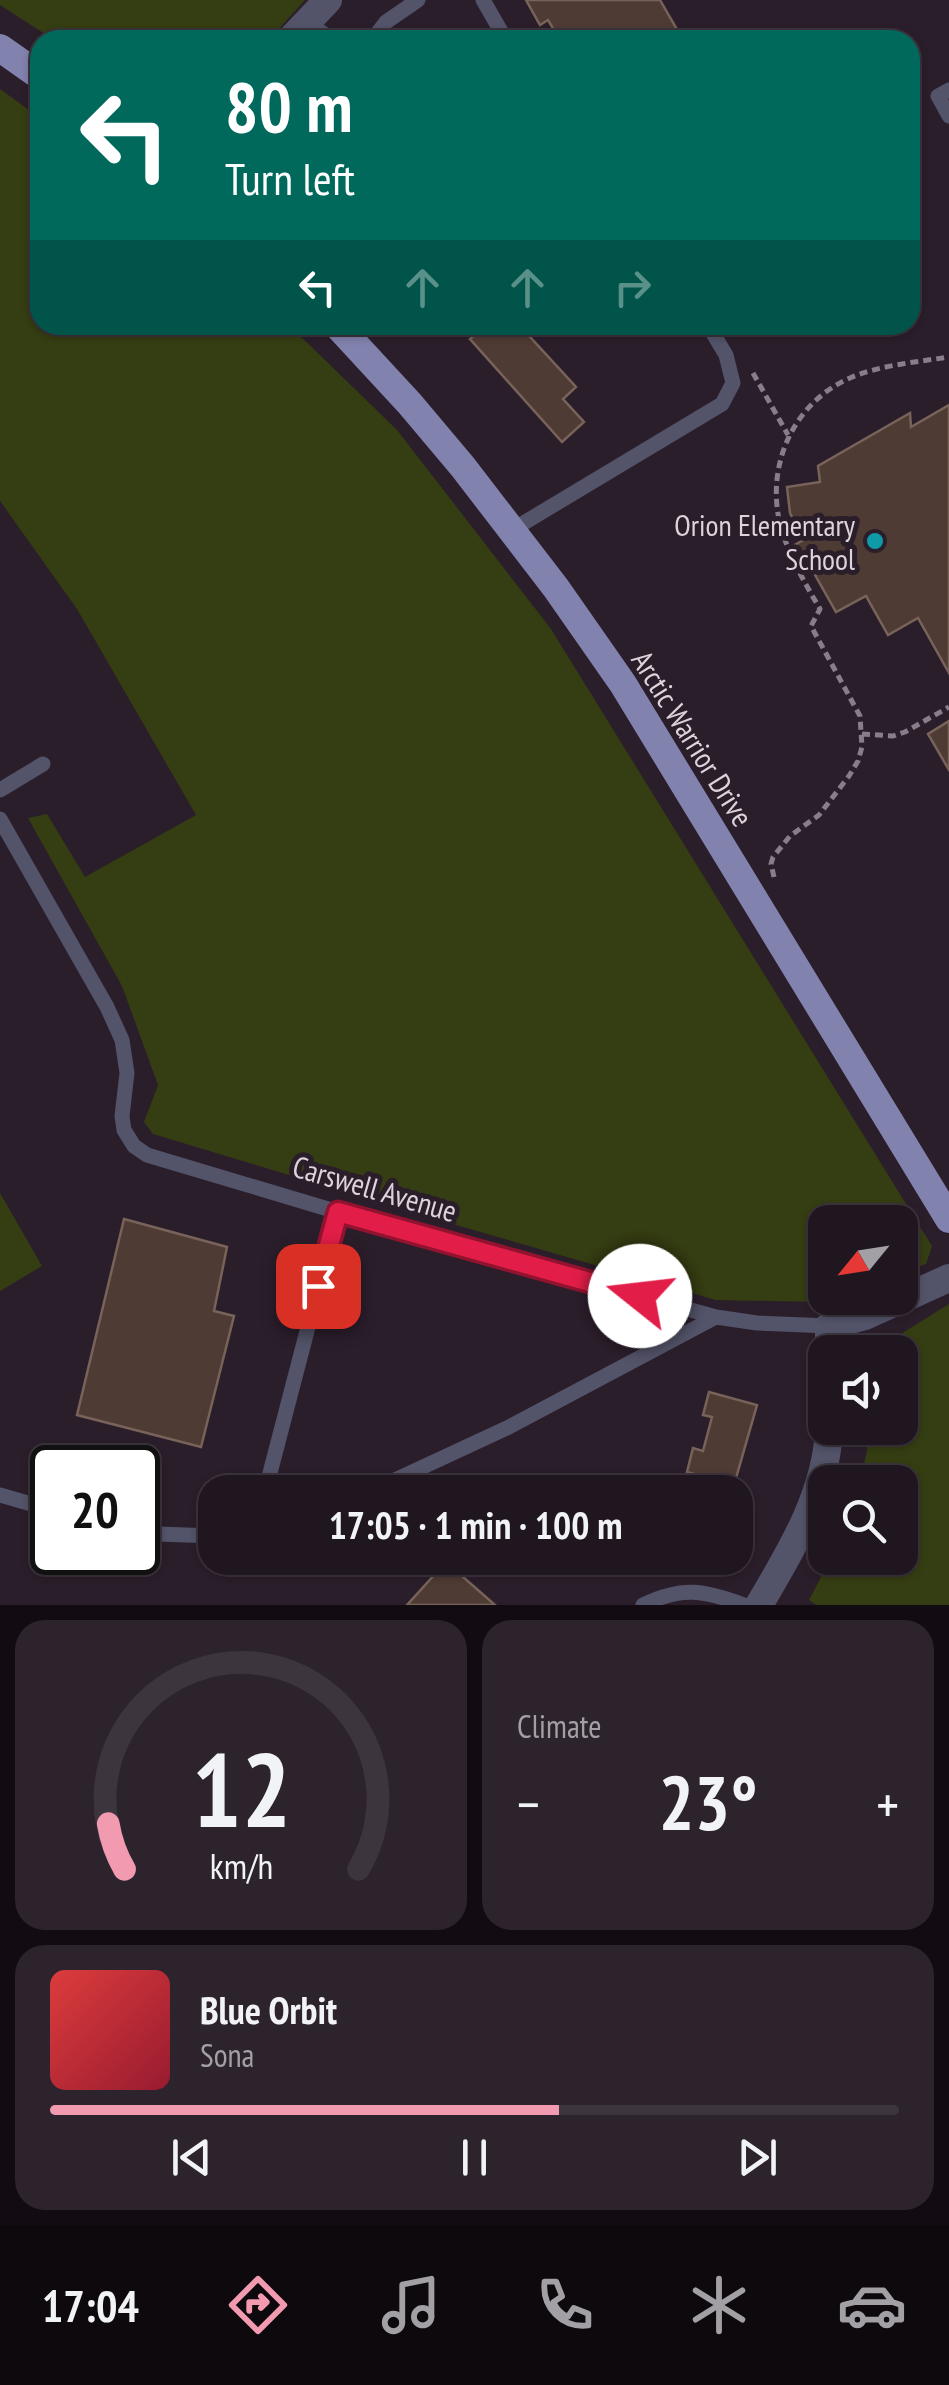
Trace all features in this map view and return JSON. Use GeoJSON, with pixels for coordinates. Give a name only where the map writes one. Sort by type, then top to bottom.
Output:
{"type":"FeatureCollection","features":[{"type":"Feature","properties":{"kind":"main road"},"geometry":{"type":"LineString","coordinates":[[0,48],[30,69]]}},
{"type":"Feature","properties":{"kind":"main road","name":"Arctic Warrior Drive"},"geometry":{"type":"LineString","coordinates":[[346,335],[410,404],[568,604],[653,730],[949,1219]]}},
{"type":"Feature","properties":{"kind":"street"},"geometry":{"type":"LineString","coordinates":[[299,30],[328,0]]}},
{"type":"Feature","properties":{"kind":"street","name":"Carswell Avenue"},"geometry":{"type":"LineString","coordinates":[[835,1335],[866,1316],[949,1278]]}},
{"type":"Feature","properties":{"kind":"street"},"geometry":{"type":"LineString","coordinates":[[758,1605],[790,1552],[810,1508],[828,1445]]}},
{"type":"Feature","properties":{"kind":"lane"},"geometry":{"type":"LineString","coordinates":[[380,30],[418,0]]}},
{"type":"Feature","properties":{"kind":"lane"},"geometry":{"type":"LineString","coordinates":[[483,0],[500,30]]}},
{"type":"Feature","properties":{"kind":"lane"},"geometry":{"type":"LineString","coordinates":[[949,90],[938,96],[949,116]]}},
{"type":"Feature","properties":{"kind":"lane"},"geometry":{"type":"LineString","coordinates":[[512,530],[722,404],[733,383],[726,355],[714,335]]}},
{"type":"Feature","properties":{"kind":"lane"},"geometry":{"type":"LineString","coordinates":[[0,790],[43,764]]}},
{"type":"Feature","properties":{"kind":"lane","name":"Carswell Avenue"},"geometry":{"type":"LineString","coordinates":[[0,819],[108,1007],[122,1040],[127,1073],[122,1116],[124,1130],[134,1146],[148,1154],[338,1212],[716,1317],[811,1335]]}},
{"type":"Feature","properties":{"kind":"lane"},"geometry":{"type":"LineString","coordinates":[[270,1473],[338,1212]]}},
{"type":"Feature","properties":{"kind":"lane"},"geometry":{"type":"LineString","coordinates":[[406,1475],[509,1427],[716,1317]]}},
{"type":"Feature","properties":{"kind":"lane"},"geometry":{"type":"LineString","coordinates":[[0,1496],[30,1504]]}},
{"type":"Feature","properties":{"kind":"lane"},"geometry":{"type":"LineString","coordinates":[[160,1534],[198,1535]]}},
{"type":"Feature","properties":{"kind":"lane"},"geometry":{"type":"LineString","coordinates":[[642,1605],[682,1591],[713,1594],[744,1605]]}},
{"type":"Feature","properties":{"kind":"path"},"geometry":{"type":"LineString","coordinates":[[774,877],[772,856],[819,814],[850,776],[862,747],[860,716],[811,626],[820,609],[783,536],[777,507],[778,463],[798,419],[834,385],[855,376],[949,356]]}},
{"type":"Feature","properties":{"kind":"path"},"geometry":{"type":"LineString","coordinates":[[752,372],[788,435]]}},
{"type":"Feature","properties":{"kind":"path"},"geometry":{"type":"LineString","coordinates":[[862,734],[893,736],[949,707]]}},
{"type":"Feature","properties":{"kind":"green space"},"geometry":{"type":"Polygon","coordinates":[[[0,0],[305,0],[278,30],[39,30],[0,5],[0,0]]]}},
{"type":"Feature","properties":{"kind":"green space"},"geometry":{"type":"Polygon","coordinates":[[[0,89],[30,111],[30,335],[299,335],[397,430],[551,629],[907,1205],[808,1205],[808,1302],[716,1300],[153,1134],[144,1122],[158,1085],[122,986],[28,818],[47,814],[85,877],[196,815],[77,609],[0,501],[0,89]]]}},
{"type":"Feature","properties":{"kind":"green space"},"geometry":{"type":"Polygon","coordinates":[[[0,1193],[42,1266],[0,1291],[0,1193]]]}},
{"type":"Feature","properties":{"kind":"green space"},"geometry":{"type":"Polygon","coordinates":[[[918,1223],[932,1246],[926,1264],[918,1267],[918,1223]]]}},
{"type":"Feature","properties":{"kind":"green space"},"geometry":{"type":"Polygon","coordinates":[[[949,1304],[949,1605],[816,1605],[809,1600],[822,1575],[918,1575],[918,1465],[864,1465],[867,1445],[918,1445],[918,1335],[899,1335],[949,1304]]]}},
{"type":"Feature","properties":{"kind":"building"},"geometry":{"type":"Polygon","coordinates":[[[526,0],[660,0],[677,30],[554,30],[548,20],[540,25],[526,0]]]}},
{"type":"Feature","properties":{"kind":"building"},"geometry":{"type":"Polygon","coordinates":[[[475,335],[528,335],[576,387],[563,399],[584,422],[562,442],[470,339],[475,335]]]}},
{"type":"Feature","properties":{"kind":"building","name":"Orion Elementary School"},"geometry":{"type":"Polygon","coordinates":[[[949,405],[949,673],[918,618],[888,635],[866,596],[836,612],[806,559],[802,561],[793,546],[810,536],[806,529],[800,532],[790,513],[787,487],[820,482],[818,466],[910,413],[911,427],[949,405]]]}},
{"type":"Feature","properties":{"kind":"building"},"geometry":{"type":"Polygon","coordinates":[[[949,721],[949,770],[928,734],[949,721]]]}},
{"type":"Feature","properties":{"kind":"building"},"geometry":{"type":"Polygon","coordinates":[[[124,1219],[227,1247],[214,1311],[234,1316],[201,1447],[77,1415],[124,1219]]]}},
{"type":"Feature","properties":{"kind":"building"},"geometry":{"type":"Polygon","coordinates":[[[709,1392],[757,1405],[737,1475],[687,1472],[693,1448],[703,1451],[712,1417],[703,1415],[709,1392]]]}},
{"type":"Feature","properties":{"kind":"building"},"geometry":{"type":"Polygon","coordinates":[[[434,1575],[461,1575],[495,1605],[407,1605],[434,1575]]]}},
{"type":"Feature","properties":{"kind":"place","name":"Orion Elementary School"},"geometry":{"type":"Point","coordinates":[875,541]}},
{"type":"Feature","properties":{"kind":"route"},"geometry":{"type":"LineString","coordinates":[[318,1286],[338,1212],[640,1296]]}}]}
